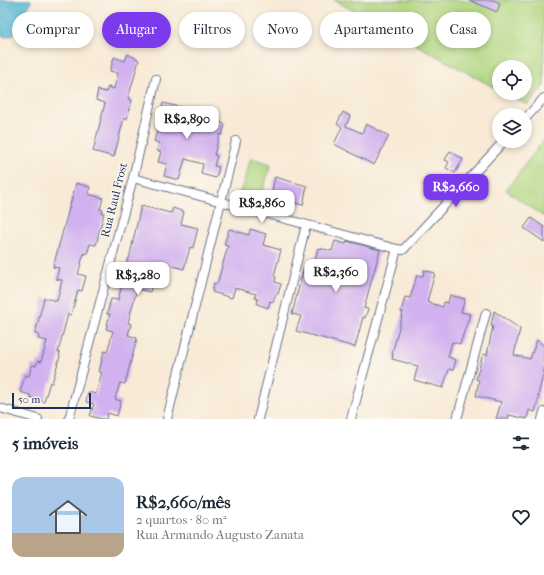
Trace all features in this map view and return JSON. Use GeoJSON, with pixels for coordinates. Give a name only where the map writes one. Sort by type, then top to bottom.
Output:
{"type":"FeatureCollection","features":[{"type":"Feature","properties":{"kind":"street","name":"Rua Raul Frost"},"geometry":{"type":"LineString","coordinates":[[69,419],[133,178],[156,79]]}},
{"type":"Feature","properties":{"kind":"street"},"geometry":{"type":"LineString","coordinates":[[532,111],[544,98]]}},
{"type":"Feature","properties":{"kind":"street"},"geometry":{"type":"LineString","coordinates":[[168,419],[236,141]]}},
{"type":"Feature","properties":{"kind":"street"},"geometry":{"type":"LineString","coordinates":[[133,178],[403,250],[498,148]]}},
{"type":"Feature","properties":{"kind":"street"},"geometry":{"type":"LineString","coordinates":[[258,419],[306,225]]}},
{"type":"Feature","properties":{"kind":"street"},"geometry":{"type":"LineString","coordinates":[[351,419],[396,249]]}},
{"type":"Feature","properties":{"kind":"street"},"geometry":{"type":"LineString","coordinates":[[457,419],[486,313]]}},
{"type":"Feature","properties":{"kind":"street"},"geometry":{"type":"LineString","coordinates":[[0,408],[38,419]]}},
{"type":"Feature","properties":{"kind":"street"},"geometry":{"type":"LineString","coordinates":[[542,419],[544,412]]}},
{"type":"Feature","properties":{"kind":"green space"},"geometry":{"type":"Polygon","coordinates":[[[334,0],[544,0],[544,86],[532,99],[532,60],[492,60],[492,86],[422,48],[428,48],[428,12],[356,12],[334,0]]]}},
{"type":"Feature","properties":{"kind":"green space"},"geometry":{"type":"Polygon","coordinates":[[[518,100],[531,100],[527,105],[518,100]]]}},
{"type":"Feature","properties":{"kind":"green space"},"geometry":{"type":"Polygon","coordinates":[[[544,140],[544,217],[506,190],[544,140]]]}},
{"type":"Feature","properties":{"kind":"green space"},"geometry":{"type":"Polygon","coordinates":[[[251,158],[271,164],[260,199],[240,193],[251,158]]]}},
{"type":"Feature","properties":{"kind":"water"},"geometry":{"type":"Polygon","coordinates":[[[0,0],[31,0],[26,12],[12,12],[12,35],[5,37],[0,34],[0,0]]]}},
{"type":"Feature","properties":{"kind":"building"},"geometry":{"type":"Polygon","coordinates":[[[469,0],[494,0],[500,3],[497,12],[469,0]]]}},
{"type":"Feature","properties":{"kind":"building"},"geometry":{"type":"Polygon","coordinates":[[[128,54],[139,60],[128,99],[132,100],[127,119],[124,118],[114,157],[93,151],[105,103],[96,100],[98,90],[106,92],[108,87],[114,89],[118,73],[110,71],[114,57],[125,61],[128,54]]]}},
{"type":"Feature","properties":{"kind":"building"},"geometry":{"type":"Polygon","coordinates":[[[163,103],[209,114],[208,116],[213,117],[212,120],[225,124],[222,135],[220,134],[214,155],[217,156],[214,166],[219,167],[216,178],[201,174],[203,164],[185,159],[179,180],[164,176],[167,164],[158,162],[161,152],[157,151],[159,143],[154,141],[161,118],[163,103]]]}},
{"type":"Feature","properties":{"kind":"building"},"geometry":{"type":"Polygon","coordinates":[[[343,112],[350,116],[346,126],[362,133],[366,124],[389,136],[374,165],[334,144],[342,127],[337,124],[343,112]]]}},
{"type":"Feature","properties":{"kind":"building"},"geometry":{"type":"Polygon","coordinates":[[[450,151],[463,159],[455,173],[446,168],[449,162],[445,160],[450,151]]]}},
{"type":"Feature","properties":{"kind":"building"},"geometry":{"type":"Polygon","coordinates":[[[275,177],[307,186],[303,205],[271,196],[275,177]]]}},
{"type":"Feature","properties":{"kind":"building"},"geometry":{"type":"Polygon","coordinates":[[[76,183],[90,187],[88,194],[103,198],[100,209],[103,210],[102,213],[104,213],[96,245],[90,244],[87,254],[84,253],[78,274],[86,276],[82,291],[78,290],[71,315],[68,314],[58,352],[60,352],[60,356],[52,383],[50,382],[44,402],[20,392],[25,375],[29,376],[32,365],[36,366],[38,361],[41,362],[47,341],[38,339],[39,335],[35,334],[44,298],[57,301],[62,280],[56,279],[59,268],[53,267],[76,183]]]}},
{"type":"Feature","properties":{"kind":"building"},"geometry":{"type":"Polygon","coordinates":[[[141,206],[171,213],[173,208],[184,212],[181,224],[198,228],[193,248],[190,247],[184,269],[158,262],[150,292],[137,289],[128,323],[131,324],[128,335],[137,338],[125,384],[120,383],[115,399],[121,401],[117,416],[108,413],[106,419],[102,419],[90,416],[94,404],[86,402],[88,392],[96,394],[102,372],[99,372],[104,351],[107,352],[113,331],[106,329],[110,314],[107,314],[111,299],[118,300],[122,285],[120,284],[129,259],[141,206]]]}},
{"type":"Feature","properties":{"kind":"building"},"geometry":{"type":"Polygon","coordinates":[[[531,218],[544,227],[544,242],[524,228],[531,218]]]}},
{"type":"Feature","properties":{"kind":"building"},"geometry":{"type":"Polygon","coordinates":[[[229,229],[249,235],[250,229],[266,234],[263,245],[281,250],[274,276],[276,277],[275,282],[281,284],[278,294],[276,294],[273,302],[270,301],[268,308],[257,304],[258,299],[255,298],[256,294],[235,288],[232,298],[212,292],[214,283],[217,284],[228,246],[224,245],[229,229]]]}},
{"type":"Feature","properties":{"kind":"building"},"geometry":{"type":"Polygon","coordinates":[[[335,241],[346,244],[347,241],[380,250],[364,308],[368,309],[365,318],[363,317],[355,347],[296,331],[301,316],[292,314],[304,267],[313,269],[318,248],[332,251],[335,241]]]}},
{"type":"Feature","properties":{"kind":"building"},"geometry":{"type":"Polygon","coordinates":[[[424,270],[435,273],[427,302],[443,307],[444,302],[448,303],[450,295],[465,299],[461,312],[470,314],[460,344],[452,342],[448,357],[456,360],[453,370],[449,369],[443,388],[414,380],[418,366],[392,359],[405,297],[410,298],[417,275],[423,276],[424,270]]]}},
{"type":"Feature","properties":{"kind":"building"},"geometry":{"type":"Polygon","coordinates":[[[494,311],[520,329],[514,355],[530,359],[537,340],[544,346],[544,371],[539,396],[535,412],[529,410],[527,419],[509,415],[508,419],[496,419],[501,402],[476,396],[479,380],[476,379],[483,354],[487,355],[493,326],[491,326],[494,311]]]}}]}
